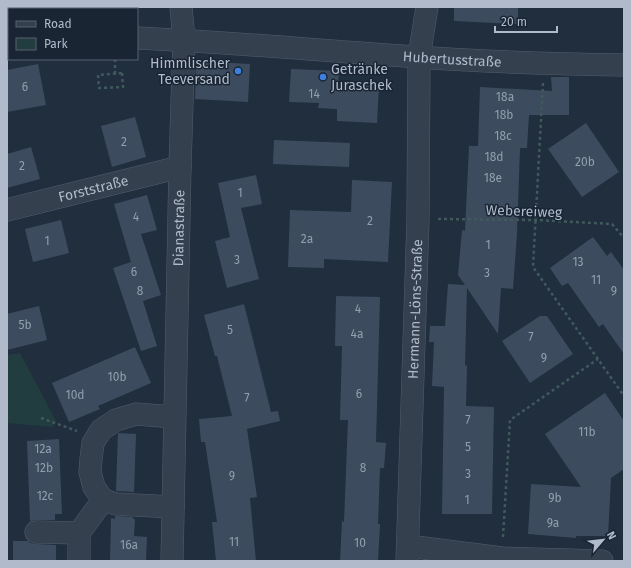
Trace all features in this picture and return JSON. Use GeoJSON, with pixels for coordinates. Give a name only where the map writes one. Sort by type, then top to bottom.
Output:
{"type":"FeatureCollection","features":[{"type":"Feature","properties":{"kind":"street","name":"Dianastraße"},"geometry":{"type":"LineString","coordinates":[[172,561],[174,417],[184,40],[181,7]]}},
{"type":"Feature","properties":{"kind":"street","name":"Hermann-Löns-Straße"},"geometry":{"type":"LineString","coordinates":[[407,553],[418,219],[419,57],[427,7]]}},
{"type":"Feature","properties":{"kind":"street","name":"Hubertusstraße"},"geometry":{"type":"LineString","coordinates":[[138,38],[419,57],[544,64],[624,66]]}},
{"type":"Feature","properties":{"kind":"street","name":"Forststraße"},"geometry":{"type":"LineString","coordinates":[[7,210],[180,167]]}},
{"type":"Feature","properties":{"kind":"street"},"geometry":{"type":"LineString","coordinates":[[173,507],[116,504],[103,500],[94,487],[90,472],[93,443],[101,430],[116,420],[136,414],[174,417]]}},
{"type":"Feature","properties":{"kind":"street"},"geometry":{"type":"LineString","coordinates":[[79,561],[79,533],[103,500]]}},
{"type":"Feature","properties":{"kind":"street"},"geometry":{"type":"LineString","coordinates":[[36,532],[79,533]]}},
{"type":"Feature","properties":{"kind":"street"},"geometry":{"type":"LineString","coordinates":[[407,553],[602,561]]}},
{"type":"Feature","properties":{"kind":"path"},"geometry":{"type":"LineString","coordinates":[[114,74],[115,60]]}},
{"type":"Feature","properties":{"kind":"path"},"geometry":{"type":"LineString","coordinates":[[544,64],[533,267],[624,396]]}},
{"type":"Feature","properties":{"kind":"path"},"geometry":{"type":"LineString","coordinates":[[122,73],[123,87],[99,88],[98,75],[114,74],[122,73]]}},
{"type":"Feature","properties":{"kind":"path","name":"Webereiweg"},"geometry":{"type":"LineString","coordinates":[[418,219],[536,220],[612,224],[624,238]]}},
{"type":"Feature","properties":{"kind":"path"},"geometry":{"type":"LineString","coordinates":[[502,558],[510,420],[598,360]]}},
{"type":"Feature","properties":{"kind":"path"},"geometry":{"type":"LineString","coordinates":[[41,418],[96,438]]}},
{"type":"Feature","properties":{"kind":"green space"},"geometry":{"type":"Polygon","coordinates":[[[20,353],[56,421],[53,427],[7,423],[7,355],[20,353]]]}},
{"type":"Feature","properties":{"kind":"building"},"geometry":{"type":"Polygon","coordinates":[[[454,7],[518,7],[518,24],[454,21],[454,7]]]}},
{"type":"Feature","properties":{"kind":"building"},"geometry":{"type":"Polygon","coordinates":[[[196,61],[250,64],[248,102],[195,99],[196,61]]]}},
{"type":"Feature","properties":{"kind":"building"},"geometry":{"type":"Polygon","coordinates":[[[38,64],[46,105],[7,112],[7,70],[38,64]]]}},
{"type":"Feature","properties":{"kind":"building"},"geometry":{"type":"Polygon","coordinates":[[[291,69],[339,71],[338,85],[379,86],[377,123],[337,121],[337,109],[318,108],[319,103],[289,102],[291,69]]]}},
{"type":"Feature","properties":{"kind":"building"},"geometry":{"type":"Polygon","coordinates":[[[551,77],[569,77],[569,115],[529,115],[527,148],[520,148],[517,234],[513,289],[501,288],[498,334],[467,288],[465,366],[467,365],[466,406],[494,407],[492,514],[442,514],[444,387],[432,386],[434,342],[429,342],[430,326],[445,326],[448,284],[465,285],[458,275],[462,230],[465,231],[469,146],[478,146],[480,87],[552,91],[551,77]]]}},
{"type":"Feature","properties":{"kind":"building"},"geometry":{"type":"Polygon","coordinates":[[[135,117],[146,157],[112,167],[101,126],[135,117]]]}},
{"type":"Feature","properties":{"kind":"building"},"geometry":{"type":"Polygon","coordinates":[[[586,123],[619,172],[582,197],[548,149],[586,123]]]}},
{"type":"Feature","properties":{"kind":"building"},"geometry":{"type":"Polygon","coordinates":[[[274,140],[350,143],[349,167],[273,164],[274,140]]]}},
{"type":"Feature","properties":{"kind":"building"},"geometry":{"type":"Polygon","coordinates":[[[31,147],[40,179],[7,188],[7,154],[31,147]]]}},
{"type":"Feature","properties":{"kind":"building"},"geometry":{"type":"Polygon","coordinates":[[[256,175],[262,204],[241,208],[259,279],[227,288],[215,241],[230,237],[218,183],[256,175]]]}},
{"type":"Feature","properties":{"kind":"building"},"geometry":{"type":"Polygon","coordinates":[[[352,180],[392,182],[388,262],[324,259],[324,268],[288,267],[290,210],[351,212],[352,180]]]}},
{"type":"Feature","properties":{"kind":"building"},"geometry":{"type":"Polygon","coordinates":[[[147,195],[157,230],[141,234],[161,295],[143,301],[157,346],[141,351],[113,268],[131,262],[114,204],[147,195]]]}},
{"type":"Feature","properties":{"kind":"building"},"geometry":{"type":"Polygon","coordinates":[[[61,220],[69,253],[33,262],[25,229],[61,220]]]}},
{"type":"Feature","properties":{"kind":"building"},"geometry":{"type":"Polygon","coordinates":[[[593,237],[607,256],[611,252],[624,270],[624,354],[603,324],[599,327],[568,283],[562,286],[550,268],[593,237]]]}},
{"type":"Feature","properties":{"kind":"building"},"geometry":{"type":"Polygon","coordinates":[[[336,296],[380,297],[376,442],[386,443],[384,468],[380,468],[378,524],[380,524],[378,561],[340,561],[342,521],[344,522],[348,420],[340,420],[342,346],[335,346],[336,296]]]}},
{"type":"Feature","properties":{"kind":"building"},"geometry":{"type":"Polygon","coordinates":[[[244,304],[271,412],[278,411],[280,421],[247,429],[257,497],[250,498],[256,561],[216,561],[212,522],[217,522],[205,442],[201,442],[199,419],[232,416],[217,356],[215,356],[204,315],[244,304]]]}},
{"type":"Feature","properties":{"kind":"building"},"geometry":{"type":"Polygon","coordinates":[[[39,306],[47,340],[7,350],[7,314],[39,306]]]}},
{"type":"Feature","properties":{"kind":"building"},"geometry":{"type":"Polygon","coordinates":[[[540,316],[547,316],[573,354],[530,383],[502,341],[540,316]]]}},
{"type":"Feature","properties":{"kind":"building"},"geometry":{"type":"Polygon","coordinates":[[[135,347],[151,383],[98,406],[100,409],[69,422],[52,383],[135,347]]]}},
{"type":"Feature","properties":{"kind":"building"},"geometry":{"type":"Polygon","coordinates":[[[605,393],[624,421],[624,469],[611,478],[608,536],[576,536],[576,538],[528,534],[531,484],[581,487],[545,434],[605,393]]]}},
{"type":"Feature","properties":{"kind":"building"},"geometry":{"type":"Polygon","coordinates":[[[118,433],[136,434],[134,492],[116,491],[118,433]]]}},
{"type":"Feature","properties":{"kind":"building"},"geometry":{"type":"Polygon","coordinates":[[[59,439],[62,514],[55,514],[55,520],[30,521],[27,441],[59,439]]]}},
{"type":"Feature","properties":{"kind":"building"},"geometry":{"type":"Polygon","coordinates":[[[115,516],[133,517],[133,519],[135,519],[134,536],[147,537],[146,561],[110,561],[111,518],[115,519],[115,516]]]}},
{"type":"Feature","properties":{"kind":"building"},"geometry":{"type":"Polygon","coordinates":[[[13,541],[28,541],[36,544],[56,545],[56,561],[13,561],[13,541]]]}},
{"type":"Feature","properties":{"kind":"place","name":"Himmlischer Teeversand"},"geometry":{"type":"Point","coordinates":[238,71]}},
{"type":"Feature","properties":{"kind":"place","name":"Getränke Juraschek"},"geometry":{"type":"Point","coordinates":[323,77]}}]}
